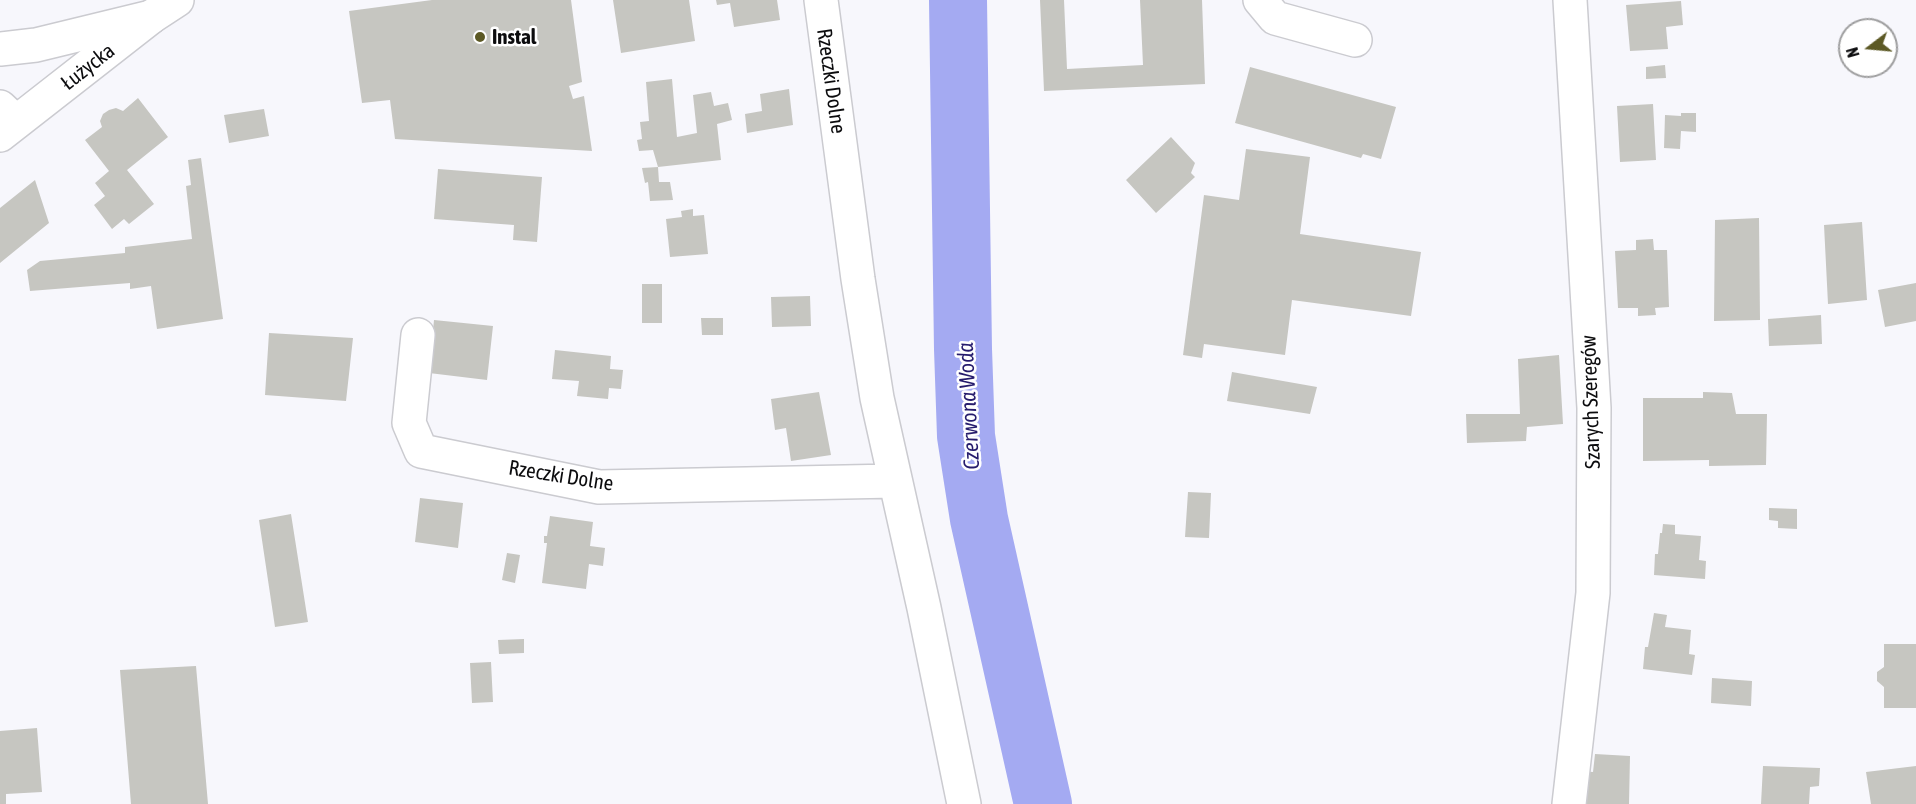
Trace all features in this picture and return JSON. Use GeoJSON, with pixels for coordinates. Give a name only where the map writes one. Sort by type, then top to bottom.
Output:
{"type":"FeatureCollection","features":[{"type":"Feature","properties":{"kind":"street","name":"Rzeczki Dolne"},"geometry":{"type":"LineString","coordinates":[[821,0],[858,279],[877,398],[964,804]]}},
{"type":"Feature","properties":{"kind":"street"},"geometry":{"type":"LineString","coordinates":[[1260,0],[1275,18],[1355,40]]}},
{"type":"Feature","properties":{"kind":"street","name":"Szarych Szeregów"},"geometry":{"type":"LineString","coordinates":[[1569,804],[1593,593],[1594,408],[1570,0]]}},
{"type":"Feature","properties":{"kind":"street"},"geometry":{"type":"LineString","coordinates":[[0,50],[36,45],[164,8]]}},
{"type":"Feature","properties":{"kind":"street","name":"Łużycka"},"geometry":{"type":"LineString","coordinates":[[4,121],[164,8]]}},
{"type":"Feature","properties":{"kind":"street","name":"Rzeczki Dolne"},"geometry":{"type":"LineString","coordinates":[[418,335],[409,423],[421,451],[598,487],[894,481]]}},
{"type":"Feature","properties":{"kind":"building"},"geometry":{"type":"Polygon","coordinates":[[[432,0],[571,0],[582,82],[569,86],[573,99],[584,96],[592,151],[395,139],[390,100],[362,103],[349,11],[432,0]]]}},
{"type":"Feature","properties":{"kind":"building"},"geometry":{"type":"Polygon","coordinates":[[[613,0],[689,0],[695,41],[621,53],[613,0]]]}},
{"type":"Feature","properties":{"kind":"building"},"geometry":{"type":"Polygon","coordinates":[[[716,0],[777,0],[780,20],[734,27],[730,3],[717,5],[716,0]]]}},
{"type":"Feature","properties":{"kind":"building"},"geometry":{"type":"Polygon","coordinates":[[[1040,0],[1064,0],[1067,69],[1143,65],[1140,0],[1202,0],[1205,84],[1044,91],[1040,0]]]}},
{"type":"Feature","properties":{"kind":"building"},"geometry":{"type":"Polygon","coordinates":[[[1681,1],[1683,25],[1666,27],[1668,49],[1630,51],[1626,5],[1681,1]]]}},
{"type":"Feature","properties":{"kind":"building"},"geometry":{"type":"Polygon","coordinates":[[[1665,65],[1666,78],[1646,79],[1646,67],[1665,65]]]}},
{"type":"Feature","properties":{"kind":"building"},"geometry":{"type":"Polygon","coordinates":[[[1250,67],[1396,107],[1381,159],[1363,154],[1361,158],[1235,123],[1250,67]]]}},
{"type":"Feature","properties":{"kind":"building"},"geometry":{"type":"Polygon","coordinates":[[[672,79],[677,137],[697,133],[693,95],[711,92],[714,106],[728,103],[732,120],[717,124],[721,160],[658,167],[653,150],[639,151],[637,140],[642,139],[640,122],[649,121],[646,82],[672,79]]]}},
{"type":"Feature","properties":{"kind":"building"},"geometry":{"type":"Polygon","coordinates":[[[789,89],[793,125],[747,133],[745,114],[762,111],[760,94],[789,89]]]}},
{"type":"Feature","properties":{"kind":"building"},"geometry":{"type":"Polygon","coordinates":[[[138,98],[168,137],[127,170],[154,204],[129,224],[124,219],[112,229],[94,205],[105,196],[95,183],[109,171],[85,140],[102,127],[100,121],[103,114],[116,108],[123,111],[138,98]]]}},
{"type":"Feature","properties":{"kind":"building"},"geometry":{"type":"Polygon","coordinates":[[[1653,104],[1656,160],[1620,162],[1617,106],[1653,104]]]}},
{"type":"Feature","properties":{"kind":"building"},"geometry":{"type":"Polygon","coordinates":[[[264,109],[269,136],[229,143],[224,115],[264,109]]]}},
{"type":"Feature","properties":{"kind":"building"},"geometry":{"type":"Polygon","coordinates":[[[1681,113],[1696,113],[1696,132],[1681,131],[1680,149],[1664,148],[1665,115],[1681,116],[1681,113]]]}},
{"type":"Feature","properties":{"kind":"building"},"geometry":{"type":"Polygon","coordinates":[[[1171,137],[1195,163],[1191,173],[1195,177],[1156,213],[1126,180],[1171,137]]]}},
{"type":"Feature","properties":{"kind":"building"},"geometry":{"type":"Polygon","coordinates":[[[1246,149],[1310,157],[1300,234],[1421,252],[1411,316],[1292,300],[1285,355],[1204,344],[1202,358],[1183,355],[1204,195],[1239,200],[1246,149]]]}},
{"type":"Feature","properties":{"kind":"building"},"geometry":{"type":"Polygon","coordinates":[[[201,158],[223,319],[157,329],[151,286],[130,289],[130,283],[30,291],[27,270],[40,261],[125,253],[125,247],[192,239],[186,186],[191,185],[188,160],[201,158]]]}},
{"type":"Feature","properties":{"kind":"building"},"geometry":{"type":"Polygon","coordinates":[[[658,167],[659,182],[670,182],[673,200],[650,201],[648,182],[645,183],[642,168],[658,167]]]}},
{"type":"Feature","properties":{"kind":"building"},"geometry":{"type":"Polygon","coordinates":[[[438,169],[542,177],[537,242],[513,240],[514,225],[434,219],[438,169]]]}},
{"type":"Feature","properties":{"kind":"building"},"geometry":{"type":"Polygon","coordinates":[[[35,180],[49,223],[0,263],[0,208],[35,180]]]}},
{"type":"Feature","properties":{"kind":"building"},"geometry":{"type":"Polygon","coordinates":[[[693,209],[693,216],[704,215],[708,254],[670,257],[666,219],[682,217],[681,211],[693,209]]]}},
{"type":"Feature","properties":{"kind":"building"},"geometry":{"type":"Polygon","coordinates":[[[1759,218],[1760,320],[1714,321],[1715,220],[1759,218]]]}},
{"type":"Feature","properties":{"kind":"building"},"geometry":{"type":"Polygon","coordinates":[[[1862,222],[1867,300],[1828,304],[1824,225],[1862,222]]]}},
{"type":"Feature","properties":{"kind":"building"},"geometry":{"type":"Polygon","coordinates":[[[1653,239],[1654,250],[1667,250],[1669,307],[1655,308],[1656,315],[1638,316],[1638,308],[1618,308],[1615,251],[1636,250],[1636,240],[1653,239]]]}},
{"type":"Feature","properties":{"kind":"building"},"geometry":{"type":"Polygon","coordinates":[[[1916,283],[1916,321],[1885,327],[1878,290],[1916,283]]]}},
{"type":"Feature","properties":{"kind":"building"},"geometry":{"type":"Polygon","coordinates":[[[642,284],[662,284],[662,323],[642,323],[642,284]]]}},
{"type":"Feature","properties":{"kind":"building"},"geometry":{"type":"Polygon","coordinates":[[[810,296],[811,326],[772,327],[771,297],[810,296]]]}},
{"type":"Feature","properties":{"kind":"building"},"geometry":{"type":"Polygon","coordinates":[[[1821,315],[1822,344],[1769,346],[1768,319],[1821,315]]]}},
{"type":"Feature","properties":{"kind":"building"},"geometry":{"type":"Polygon","coordinates":[[[701,318],[723,318],[723,335],[702,335],[701,318]]]}},
{"type":"Feature","properties":{"kind":"building"},"geometry":{"type":"Polygon","coordinates":[[[434,320],[493,326],[487,380],[429,373],[434,320]]]}},
{"type":"Feature","properties":{"kind":"building"},"geometry":{"type":"Polygon","coordinates":[[[269,333],[353,338],[346,401],[265,395],[269,333]]]}},
{"type":"Feature","properties":{"kind":"building"},"geometry":{"type":"Polygon","coordinates":[[[555,350],[611,356],[610,369],[623,370],[621,389],[609,388],[608,399],[577,396],[579,381],[552,379],[555,350]]]}},
{"type":"Feature","properties":{"kind":"building"},"geometry":{"type":"Polygon","coordinates":[[[1559,355],[1563,424],[1527,427],[1526,441],[1467,443],[1466,414],[1520,414],[1518,359],[1559,355]]]}},
{"type":"Feature","properties":{"kind":"building"},"geometry":{"type":"Polygon","coordinates":[[[1232,372],[1317,387],[1310,414],[1227,401],[1232,372]]]}},
{"type":"Feature","properties":{"kind":"building"},"geometry":{"type":"Polygon","coordinates":[[[819,392],[831,455],[791,461],[786,428],[775,430],[771,399],[819,392]]]}},
{"type":"Feature","properties":{"kind":"building"},"geometry":{"type":"Polygon","coordinates":[[[1703,392],[1732,393],[1736,414],[1767,414],[1766,465],[1709,466],[1709,460],[1643,461],[1643,398],[1703,398],[1703,392]]]}},
{"type":"Feature","properties":{"kind":"building"},"geometry":{"type":"Polygon","coordinates":[[[1188,492],[1211,493],[1209,538],[1185,537],[1188,492]]]}},
{"type":"Feature","properties":{"kind":"building"},"geometry":{"type":"Polygon","coordinates":[[[420,498],[463,503],[458,548],[415,542],[420,498]]]}},
{"type":"Feature","properties":{"kind":"building"},"geometry":{"type":"Polygon","coordinates":[[[1769,508],[1797,509],[1797,529],[1778,528],[1778,521],[1769,520],[1769,508]]]}},
{"type":"Feature","properties":{"kind":"building"},"geometry":{"type":"Polygon","coordinates":[[[291,514],[308,622],[275,627],[259,520],[291,514]]]}},
{"type":"Feature","properties":{"kind":"building"},"geometry":{"type":"Polygon","coordinates":[[[550,516],[593,522],[590,546],[605,548],[603,566],[589,564],[586,589],[542,583],[547,543],[544,543],[544,536],[547,536],[550,516]]]}},
{"type":"Feature","properties":{"kind":"building"},"geometry":{"type":"Polygon","coordinates":[[[1663,524],[1675,525],[1675,534],[1701,536],[1699,560],[1706,561],[1705,579],[1654,575],[1655,554],[1658,554],[1663,524]]]}},
{"type":"Feature","properties":{"kind":"building"},"geometry":{"type":"Polygon","coordinates":[[[507,553],[520,555],[515,583],[502,580],[507,553]]]}},
{"type":"Feature","properties":{"kind":"building"},"geometry":{"type":"Polygon","coordinates":[[[1654,613],[1667,615],[1665,627],[1691,630],[1689,654],[1695,655],[1692,675],[1643,669],[1645,647],[1648,647],[1654,613]]]}},
{"type":"Feature","properties":{"kind":"building"},"geometry":{"type":"Polygon","coordinates":[[[524,639],[524,653],[499,654],[498,640],[524,639]]]}},
{"type":"Feature","properties":{"kind":"building"},"geometry":{"type":"Polygon","coordinates":[[[1884,644],[1916,644],[1916,708],[1884,708],[1884,687],[1877,681],[1877,672],[1884,667],[1884,644]]]}},
{"type":"Feature","properties":{"kind":"building"},"geometry":{"type":"Polygon","coordinates":[[[491,662],[493,702],[472,703],[470,663],[491,662]]]}},
{"type":"Feature","properties":{"kind":"building"},"geometry":{"type":"Polygon","coordinates":[[[196,666],[208,804],[131,804],[120,670],[196,666]]]}},
{"type":"Feature","properties":{"kind":"building"},"geometry":{"type":"Polygon","coordinates":[[[1712,678],[1752,681],[1751,706],[1711,703],[1712,678]]]}},
{"type":"Feature","properties":{"kind":"building"},"geometry":{"type":"Polygon","coordinates":[[[37,728],[42,792],[6,794],[6,804],[0,804],[0,731],[37,728]]]}},
{"type":"Feature","properties":{"kind":"building"},"geometry":{"type":"Polygon","coordinates":[[[1595,754],[1630,756],[1629,804],[1579,804],[1581,771],[1593,772],[1595,754]]]}},
{"type":"Feature","properties":{"kind":"building"},"geometry":{"type":"Polygon","coordinates":[[[1763,766],[1820,768],[1819,786],[1810,787],[1809,804],[1761,804],[1763,766]]]}},
{"type":"Feature","properties":{"kind":"building"},"geometry":{"type":"Polygon","coordinates":[[[1916,766],[1916,804],[1871,804],[1866,772],[1916,766]]]}},
{"type":"Feature","properties":{"kind":"waterway","name":"Czerwona Woda"},"geometry":{"type":"LineString","coordinates":[[958,0],[966,436],[979,519],[1043,804]]}},
{"type":"Feature","properties":{"kind":"place","name":"Instal"},"geometry":{"type":"Point","coordinates":[480,37]}}]}
